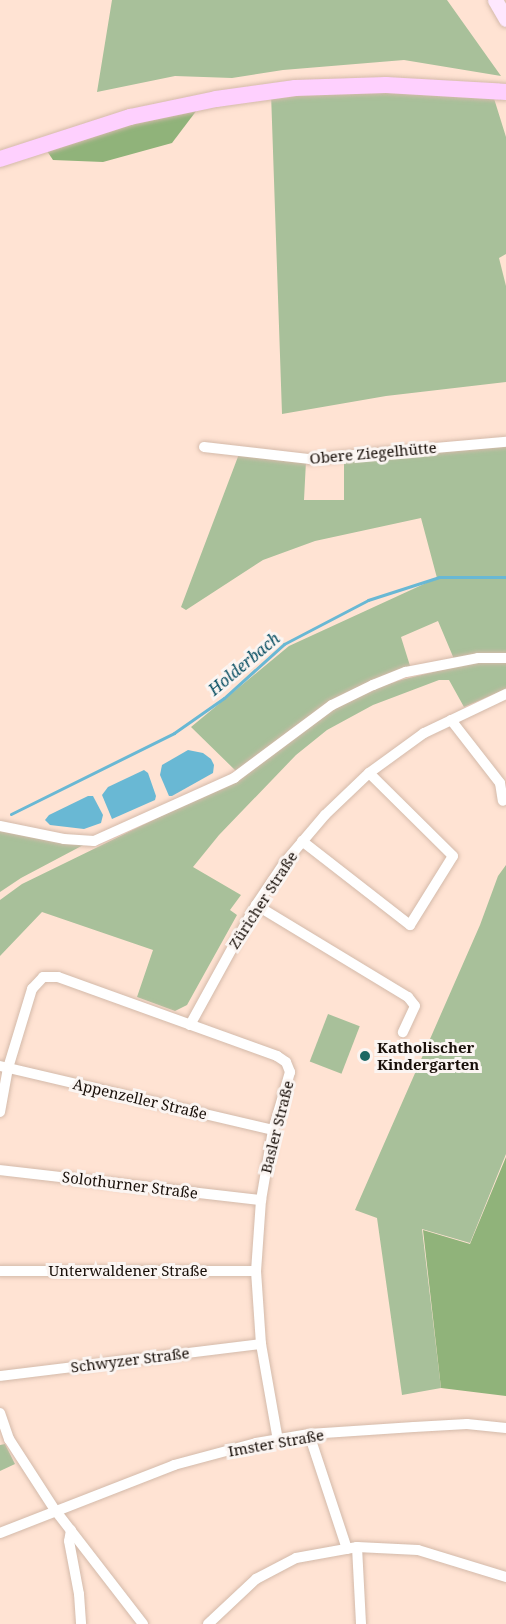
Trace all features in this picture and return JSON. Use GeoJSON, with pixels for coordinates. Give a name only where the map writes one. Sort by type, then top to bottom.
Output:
{"type":"FeatureCollection","features":[{"type":"Feature","properties":{"kind":"main road"},"geometry":{"type":"LineString","coordinates":[[495,0],[506,19]]}},
{"type":"Feature","properties":{"kind":"main road"},"geometry":{"type":"LineString","coordinates":[[0,159],[130,117],[216,99],[295,88],[386,85],[506,92]]}},
{"type":"Feature","properties":{"kind":"street","name":"Obere Ziegelhütte"},"geometry":{"type":"LineString","coordinates":[[204,447],[310,459],[506,442]]}},
{"type":"Feature","properties":{"kind":"street"},"geometry":{"type":"LineString","coordinates":[[0,826],[64,839],[94,841],[234,778],[332,705],[406,672],[478,658],[506,658]]}},
{"type":"Feature","properties":{"kind":"street","name":"Züricher Straße"},"geometry":{"type":"LineString","coordinates":[[190,1025],[256,905],[302,842],[325,815],[369,773],[424,733],[506,694]]}},
{"type":"Feature","properties":{"kind":"street"},"geometry":{"type":"LineString","coordinates":[[451,720],[500,783],[503,801]]}},
{"type":"Feature","properties":{"kind":"street"},"geometry":{"type":"LineString","coordinates":[[302,842],[410,925],[453,856],[369,773]]}},
{"type":"Feature","properties":{"kind":"street"},"geometry":{"type":"LineString","coordinates":[[256,905],[408,997],[415,1006],[403,1032]]}},
{"type":"Feature","properties":{"kind":"street","name":"Basler Straße"},"geometry":{"type":"LineString","coordinates":[[0,1112],[4,1067],[32,989],[43,977],[58,977],[277,1056],[286,1062],[290,1072],[273,1130],[261,1200],[256,1271],[261,1344],[278,1440]]}},
{"type":"Feature","properties":{"kind":"street","name":"Appenzeller Straße"},"geometry":{"type":"LineString","coordinates":[[4,1067],[273,1130]]}},
{"type":"Feature","properties":{"kind":"street","name":"Solothurner Straße"},"geometry":{"type":"LineString","coordinates":[[0,1170],[261,1200]]}},
{"type":"Feature","properties":{"kind":"street","name":"Unterwaldener Straße"},"geometry":{"type":"LineString","coordinates":[[0,1271],[256,1271]]}},
{"type":"Feature","properties":{"kind":"street","name":"Schwyzer Straße"},"geometry":{"type":"LineString","coordinates":[[0,1376],[261,1344]]}},
{"type":"Feature","properties":{"kind":"street"},"geometry":{"type":"LineString","coordinates":[[0,1413],[9,1439],[55,1510],[143,1624]]}},
{"type":"Feature","properties":{"kind":"street","name":"Imster Straße"},"geometry":{"type":"LineString","coordinates":[[0,1533],[174,1465],[278,1440],[309,1434],[467,1424],[506,1428]]}},
{"type":"Feature","properties":{"kind":"street"},"geometry":{"type":"LineString","coordinates":[[309,1434],[352,1548],[362,1624]]}},
{"type":"Feature","properties":{"kind":"street"},"geometry":{"type":"LineString","coordinates":[[71,1530],[69,1540],[79,1594],[81,1624]]}},
{"type":"Feature","properties":{"kind":"street"},"geometry":{"type":"LineString","coordinates":[[208,1624],[256,1579],[296,1558],[352,1548],[418,1550],[506,1577]]}},
{"type":"Feature","properties":{"kind":"green space"},"geometry":{"type":"Polygon","coordinates":[[[112,0],[447,0],[501,76],[404,60],[283,70],[232,78],[175,76],[97,92],[112,0]]]}},
{"type":"Feature","properties":{"kind":"green space"},"geometry":{"type":"Polygon","coordinates":[[[492,92],[506,137],[506,254],[499,258],[506,286],[506,382],[386,396],[282,414],[271,93],[492,92]]]}},
{"type":"Feature","properties":{"kind":"green space"},"geometry":{"type":"Polygon","coordinates":[[[203,102],[172,143],[103,162],[53,160],[43,145],[203,102]]]}},
{"type":"Feature","properties":{"kind":"green space"},"geometry":{"type":"Polygon","coordinates":[[[506,444],[506,657],[454,659],[438,621],[401,637],[411,669],[330,702],[236,771],[191,727],[289,646],[437,578],[421,518],[315,541],[263,560],[186,610],[181,607],[239,454],[306,461],[304,500],[344,500],[344,458],[506,444]]]}},
{"type":"Feature","properties":{"kind":"green space"},"geometry":{"type":"Polygon","coordinates":[[[478,661],[506,663],[506,689],[464,707],[449,680],[439,680],[373,705],[327,730],[296,755],[219,835],[193,867],[241,895],[230,910],[237,915],[187,1005],[175,1011],[137,997],[153,950],[42,912],[0,956],[0,900],[22,884],[188,803],[338,706],[373,689],[401,680],[478,661]]]}},
{"type":"Feature","properties":{"kind":"green space"},"geometry":{"type":"Polygon","coordinates":[[[0,828],[89,842],[21,878],[0,892],[0,828]]]}},
{"type":"Feature","properties":{"kind":"green space"},"geometry":{"type":"Polygon","coordinates":[[[506,865],[506,1154],[470,1243],[422,1229],[441,1388],[402,1395],[377,1218],[355,1210],[480,925],[498,876],[506,865]]]}},
{"type":"Feature","properties":{"kind":"green space"},"geometry":{"type":"Polygon","coordinates":[[[328,1014],[360,1026],[341,1074],[310,1062],[328,1014]]]}},
{"type":"Feature","properties":{"kind":"green space"},"geometry":{"type":"Polygon","coordinates":[[[506,1157],[506,1396],[441,1388],[423,1230],[470,1244],[506,1157]]]}},
{"type":"Feature","properties":{"kind":"green space"},"geometry":{"type":"Polygon","coordinates":[[[5,1444],[15,1464],[0,1471],[0,1445],[5,1444]]]}},
{"type":"Feature","properties":{"kind":"water"},"geometry":{"type":"Polygon","coordinates":[[[188,750],[203,753],[211,759],[214,765],[213,773],[169,796],[160,775],[162,765],[188,750]]]}},
{"type":"Feature","properties":{"kind":"water"},"geometry":{"type":"Polygon","coordinates":[[[144,770],[148,773],[156,796],[155,800],[112,819],[102,795],[108,787],[144,770]]]}},
{"type":"Feature","properties":{"kind":"water"},"geometry":{"type":"Polygon","coordinates":[[[88,796],[93,796],[103,815],[101,823],[84,829],[50,825],[45,820],[49,815],[88,796]]]}},
{"type":"Feature","properties":{"kind":"waterway","name":"Holderbach"},"geometry":{"type":"LineString","coordinates":[[11,814],[174,733],[224,698],[284,644],[368,600],[439,577],[506,577]]}},
{"type":"Feature","properties":{"kind":"place","name":"Katholischer Kindergarten"},"geometry":{"type":"Point","coordinates":[365,1056]}}]}
